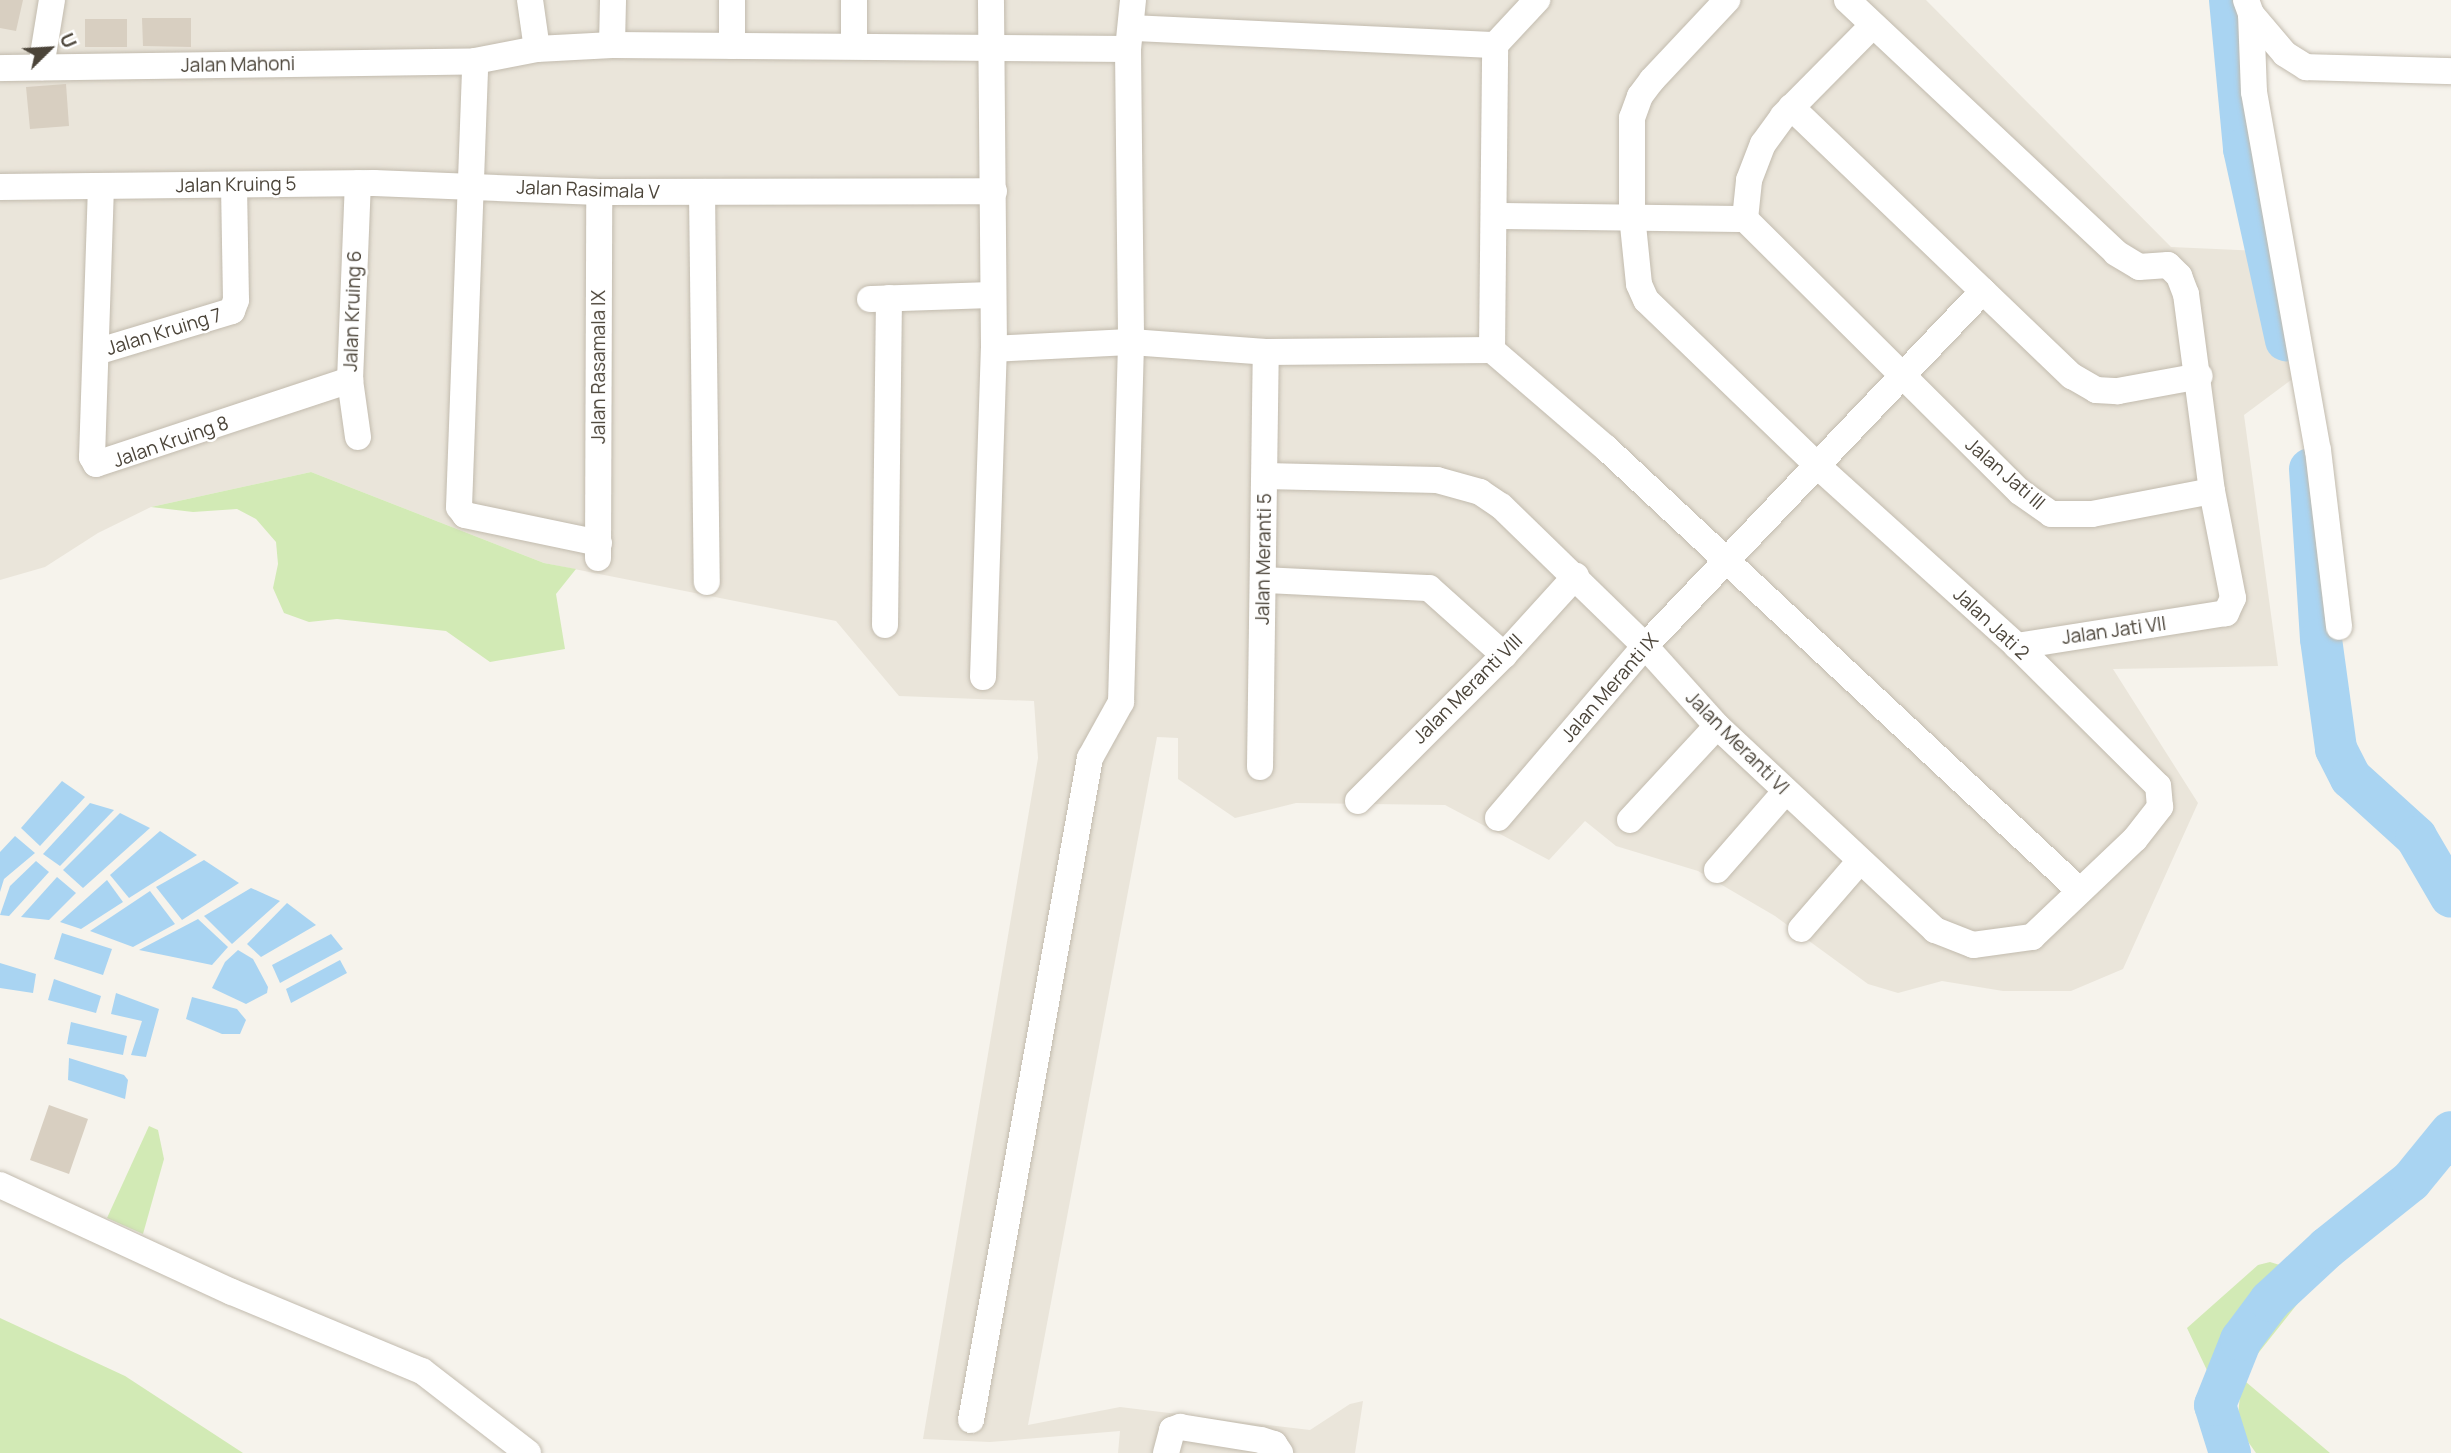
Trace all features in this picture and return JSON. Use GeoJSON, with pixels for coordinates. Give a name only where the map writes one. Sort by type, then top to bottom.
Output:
{"type":"FeatureCollection","features":[{"type":"Feature","properties":{"kind":"street"},"geometry":{"type":"LineString","coordinates":[[41,67],[52,0]]}},
{"type":"Feature","properties":{"kind":"street"},"geometry":{"type":"LineString","coordinates":[[530,0],[537,49]]}},
{"type":"Feature","properties":{"kind":"street"},"geometry":{"type":"LineString","coordinates":[[612,45],[613,0]]}},
{"type":"Feature","properties":{"kind":"street"},"geometry":{"type":"LineString","coordinates":[[732,0],[732,46]]}},
{"type":"Feature","properties":{"kind":"street"},"geometry":{"type":"LineString","coordinates":[[853,46],[854,0]]}},
{"type":"Feature","properties":{"kind":"street"},"geometry":{"type":"LineString","coordinates":[[983,677],[993,349],[991,0]]}},
{"type":"Feature","properties":{"kind":"street"},"geometry":{"type":"LineString","coordinates":[[971,1420],[1090,758],[1121,702],[1131,342],[1130,38],[1133,0]]}},
{"type":"Feature","properties":{"kind":"street"},"geometry":{"type":"LineString","coordinates":[[1492,350],[1496,216],[1495,46],[1537,0]]}},
{"type":"Feature","properties":{"kind":"street","name":"Jalan Jati 2"},"geometry":{"type":"LineString","coordinates":[[1727,0],[1640,96],[1632,118],[1632,215],[1639,284],[1646,300],[1819,467],[2017,646],[2158,786]]}},
{"type":"Feature","properties":{"kind":"street"},"geometry":{"type":"LineString","coordinates":[[1847,0],[1871,27],[2116,253],[2139,267],[2168,265],[2179,276],[2200,376],[2212,491]]}},
{"type":"Feature","properties":{"kind":"street"},"geometry":{"type":"LineString","coordinates":[[2248,7],[2285,54],[2306,67],[2451,71]]}},
{"type":"Feature","properties":{"kind":"street"},"geometry":{"type":"LineString","coordinates":[[2248,7],[2254,92],[2318,450],[2339,627]]}},
{"type":"Feature","properties":{"kind":"street"},"geometry":{"type":"LineString","coordinates":[[1496,216],[1632,215],[1745,219],[1749,180],[1763,144],[1791,107],[1871,27]]}},
{"type":"Feature","properties":{"kind":"street","name":"Jalan Mahoni"},"geometry":{"type":"LineString","coordinates":[[0,68],[475,61],[537,49],[612,45],[853,46],[992,50],[1130,38],[1495,46]]}},
{"type":"Feature","properties":{"kind":"street","name":"Jalan Rasamala IX"},"geometry":{"type":"LineString","coordinates":[[475,61],[473,185],[459,507],[465,515],[532,529],[599,550],[599,192]]}},
{"type":"Feature","properties":{"kind":"street"},"geometry":{"type":"LineString","coordinates":[[1791,107],[2072,376],[2096,390],[2118,391],[2200,376]]}},
{"type":"Feature","properties":{"kind":"street","name":"Jalan Kruing 5"},"geometry":{"type":"LineString","coordinates":[[0,187],[358,183],[473,185]]}},
{"type":"Feature","properties":{"kind":"street","name":"Jalan Kruing 6"},"geometry":{"type":"LineString","coordinates":[[358,183],[350,380],[358,437]]}},
{"type":"Feature","properties":{"kind":"street","name":"Jalan Kruing 7"},"geometry":{"type":"LineString","coordinates":[[96,352],[232,311],[236,300],[234,185]]}},
{"type":"Feature","properties":{"kind":"street","name":"Jalan Rasimala V"},"geometry":{"type":"LineString","coordinates":[[473,185],[599,192],[994,191]]}},
{"type":"Feature","properties":{"kind":"street","name":"Jalan Kruing 8"},"geometry":{"type":"LineString","coordinates":[[102,186],[92,457],[96,464],[350,380]]}},
{"type":"Feature","properties":{"kind":"street"},"geometry":{"type":"LineString","coordinates":[[702,192],[707,582]]}},
{"type":"Feature","properties":{"kind":"street","name":"Jalan Jati III"},"geometry":{"type":"LineString","coordinates":[[1745,219],[1902,378],[2020,492],[2051,514],[2092,514],[2212,491]]}},
{"type":"Feature","properties":{"kind":"street","name":"Jalan Meranti IX"},"geometry":{"type":"LineString","coordinates":[[1497,818],[1645,646],[1819,467],[1983,291]]}},
{"type":"Feature","properties":{"kind":"street"},"geometry":{"type":"LineString","coordinates":[[885,625],[880,299],[993,295]]}},
{"type":"Feature","properties":{"kind":"street"},"geometry":{"type":"LineString","coordinates":[[993,349],[1131,342],[1266,352],[1492,350],[1727,561],[2079,890]]}},
{"type":"Feature","properties":{"kind":"street","name":"Jalan Meranti 5"},"geometry":{"type":"LineString","coordinates":[[1260,767],[1265,580],[1266,352]]}},
{"type":"Feature","properties":{"kind":"street","name":"Jalan Meranti VI"},"geometry":{"type":"LineString","coordinates":[[1265,476],[1437,480],[1480,492],[1501,506],[1576,576],[1645,646],[1717,726],[1935,930],[1973,945],[2032,937],[2135,839],[2160,807],[2158,786]]}},
{"type":"Feature","properties":{"kind":"street","name":"Jalan Jati VII"},"geometry":{"type":"LineString","coordinates":[[2017,646],[2211,618],[2226,612],[2232,598],[2212,491]]}},
{"type":"Feature","properties":{"kind":"street","name":"Jalan Meranti VIII"},"geometry":{"type":"LineString","coordinates":[[1358,801],[1504,655],[1576,576]]}},
{"type":"Feature","properties":{"kind":"street"},"geometry":{"type":"LineString","coordinates":[[1265,580],[1429,588],[1504,655]]}},
{"type":"Feature","properties":{"kind":"street"},"geometry":{"type":"LineString","coordinates":[[1630,820],[1717,726]]}},
{"type":"Feature","properties":{"kind":"street"},"geometry":{"type":"LineString","coordinates":[[1717,870],[1785,792]]}},
{"type":"Feature","properties":{"kind":"street"},"geometry":{"type":"LineString","coordinates":[[1801,929],[1860,861]]}},
{"type":"Feature","properties":{"kind":"street"},"geometry":{"type":"LineString","coordinates":[[0,1185],[232,1292],[422,1371],[528,1453]]}},
{"type":"Feature","properties":{"kind":"street"},"geometry":{"type":"LineString","coordinates":[[1166,1453],[1172,1430],[1180,1427],[1261,1440],[1274,1444],[1280,1453]]}},
{"type":"Feature","properties":{"kind":"shaded area"},"geometry":{"type":"Polygon","coordinates":[[[0,0],[1926,0],[2171,247],[2283,252],[2307,368],[2244,415],[2278,666],[2113,669],[2198,803],[2123,969],[2071,991],[2003,991],[1942,981],[1898,993],[1868,984],[1775,916],[1698,871],[1616,846],[1585,821],[1549,860],[1445,805],[1296,803],[1235,818],[1178,779],[1178,738],[1157,737],[1028,1425],[1120,1407],[1310,1430],[1350,1404],[1363,1401],[1355,1453],[1118,1453],[1120,1431],[990,1442],[923,1439],[1038,758],[1034,701],[899,696],[836,621],[544,563],[311,472],[151,507],[98,533],[45,567],[0,580],[0,0]]]}},
{"type":"Feature","properties":{"kind":"green space"},"geometry":{"type":"Polygon","coordinates":[[[311,472],[544,563],[576,569],[556,594],[565,649],[490,662],[446,631],[337,619],[309,622],[284,613],[273,588],[278,564],[276,542],[256,519],[237,509],[193,512],[151,507],[311,472]]]}},
{"type":"Feature","properties":{"kind":"green space"},"geometry":{"type":"Polygon","coordinates":[[[149,1126],[158,1130],[164,1159],[143,1234],[107,1218],[149,1126]]]}},
{"type":"Feature","properties":{"kind":"green space"},"geometry":{"type":"Polygon","coordinates":[[[2270,1262],[2290,1268],[2234,1330],[2216,1365],[2213,1383],[2187,1328],[2258,1265],[2270,1262]]]}},
{"type":"Feature","properties":{"kind":"green space"},"geometry":{"type":"Polygon","coordinates":[[[2306,1277],[2310,1288],[2252,1361],[2246,1382],[2330,1453],[2256,1453],[2237,1426],[2243,1365],[2265,1326],[2306,1277]]]}},
{"type":"Feature","properties":{"kind":"green space"},"geometry":{"type":"Polygon","coordinates":[[[0,1318],[125,1376],[243,1453],[0,1453],[0,1318]]]}},
{"type":"Feature","properties":{"kind":"water"},"geometry":{"type":"Polygon","coordinates":[[[62,781],[85,797],[40,846],[21,828],[62,781]]]}},
{"type":"Feature","properties":{"kind":"water"},"geometry":{"type":"Polygon","coordinates":[[[90,803],[114,810],[60,866],[43,854],[90,803]]]}},
{"type":"Feature","properties":{"kind":"water"},"geometry":{"type":"Polygon","coordinates":[[[120,813],[150,828],[83,888],[63,870],[120,813]]]}},
{"type":"Feature","properties":{"kind":"water"},"geometry":{"type":"Polygon","coordinates":[[[160,831],[197,855],[129,898],[110,875],[160,831]]]}},
{"type":"Feature","properties":{"kind":"water"},"geometry":{"type":"Polygon","coordinates":[[[15,836],[35,853],[4,879],[0,892],[0,852],[15,836]]]}},
{"type":"Feature","properties":{"kind":"water"},"geometry":{"type":"Polygon","coordinates":[[[204,860],[239,883],[182,920],[156,887],[204,860]]]}},
{"type":"Feature","properties":{"kind":"water"},"geometry":{"type":"Polygon","coordinates":[[[36,861],[49,872],[9,916],[0,915],[10,886],[36,861]]]}},
{"type":"Feature","properties":{"kind":"water"},"geometry":{"type":"Polygon","coordinates":[[[57,877],[76,893],[49,920],[21,917],[57,877]]]}},
{"type":"Feature","properties":{"kind":"water"},"geometry":{"type":"Polygon","coordinates":[[[107,880],[123,902],[81,929],[60,922],[107,880]]]}},
{"type":"Feature","properties":{"kind":"water"},"geometry":{"type":"Polygon","coordinates":[[[251,888],[280,901],[232,944],[204,916],[251,888]]]}},
{"type":"Feature","properties":{"kind":"water"},"geometry":{"type":"Polygon","coordinates":[[[150,891],[175,924],[133,947],[90,931],[150,891]]]}},
{"type":"Feature","properties":{"kind":"water"},"geometry":{"type":"Polygon","coordinates":[[[287,903],[316,925],[261,957],[247,944],[287,903]]]}},
{"type":"Feature","properties":{"kind":"water"},"geometry":{"type":"Polygon","coordinates":[[[198,919],[228,947],[212,965],[139,950],[198,919]]]}},
{"type":"Feature","properties":{"kind":"water"},"geometry":{"type":"Polygon","coordinates":[[[62,933],[112,949],[103,975],[54,959],[62,933]]]}},
{"type":"Feature","properties":{"kind":"water"},"geometry":{"type":"Polygon","coordinates":[[[331,934],[343,949],[280,983],[272,965],[331,934]]]}},
{"type":"Feature","properties":{"kind":"water"},"geometry":{"type":"Polygon","coordinates":[[[238,950],[253,959],[268,987],[267,993],[246,1004],[212,988],[225,962],[238,950]]]}},
{"type":"Feature","properties":{"kind":"water"},"geometry":{"type":"Polygon","coordinates":[[[340,960],[347,973],[291,1003],[286,989],[340,960]]]}},
{"type":"Feature","properties":{"kind":"water"},"geometry":{"type":"Polygon","coordinates":[[[0,963],[36,974],[33,993],[0,988],[0,963]]]}},
{"type":"Feature","properties":{"kind":"water"},"geometry":{"type":"Polygon","coordinates":[[[54,979],[101,996],[96,1013],[48,1000],[54,979]]]}},
{"type":"Feature","properties":{"kind":"water"},"geometry":{"type":"Polygon","coordinates":[[[116,993],[159,1009],[146,1057],[131,1055],[142,1021],[111,1014],[116,993]]]}},
{"type":"Feature","properties":{"kind":"water"},"geometry":{"type":"Polygon","coordinates":[[[192,997],[237,1009],[246,1020],[240,1034],[222,1034],[186,1019],[192,997]]]}},
{"type":"Feature","properties":{"kind":"water"},"geometry":{"type":"Polygon","coordinates":[[[71,1022],[127,1036],[123,1055],[67,1044],[71,1022]]]}},
{"type":"Feature","properties":{"kind":"water"},"geometry":{"type":"Polygon","coordinates":[[[69,1058],[124,1075],[128,1080],[125,1099],[68,1080],[69,1058]]]}},
{"type":"Feature","properties":{"kind":"building"},"geometry":{"type":"Polygon","coordinates":[[[0,0],[23,0],[16,31],[0,28],[0,0]]]}},
{"type":"Feature","properties":{"kind":"building"},"geometry":{"type":"Polygon","coordinates":[[[142,18],[191,18],[191,47],[143,46],[142,18]]]}},
{"type":"Feature","properties":{"kind":"building"},"geometry":{"type":"Polygon","coordinates":[[[85,19],[127,19],[127,47],[85,47],[85,19]]]}},
{"type":"Feature","properties":{"kind":"building"},"geometry":{"type":"Polygon","coordinates":[[[66,84],[69,126],[30,129],[26,87],[66,84]]]}},
{"type":"Feature","properties":{"kind":"building"},"geometry":{"type":"Polygon","coordinates":[[[49,1105],[88,1119],[69,1174],[30,1160],[49,1105]]]}},
{"type":"Feature","properties":{"kind":"waterway"},"geometry":{"type":"LineString","coordinates":[[2230,0],[2244,149],[2286,340]]}},
{"type":"Feature","properties":{"kind":"waterway"},"geometry":{"type":"LineString","coordinates":[[2310,469],[2321,639],[2336,749],[2351,778],[2416,837],[2451,897]]}},
{"type":"Feature","properties":{"kind":"waterway"},"geometry":{"type":"LineString","coordinates":[[2230,1453],[2215,1405],[2241,1340],[2270,1301],[2327,1248],[2411,1181],[2451,1132]]}}]}
